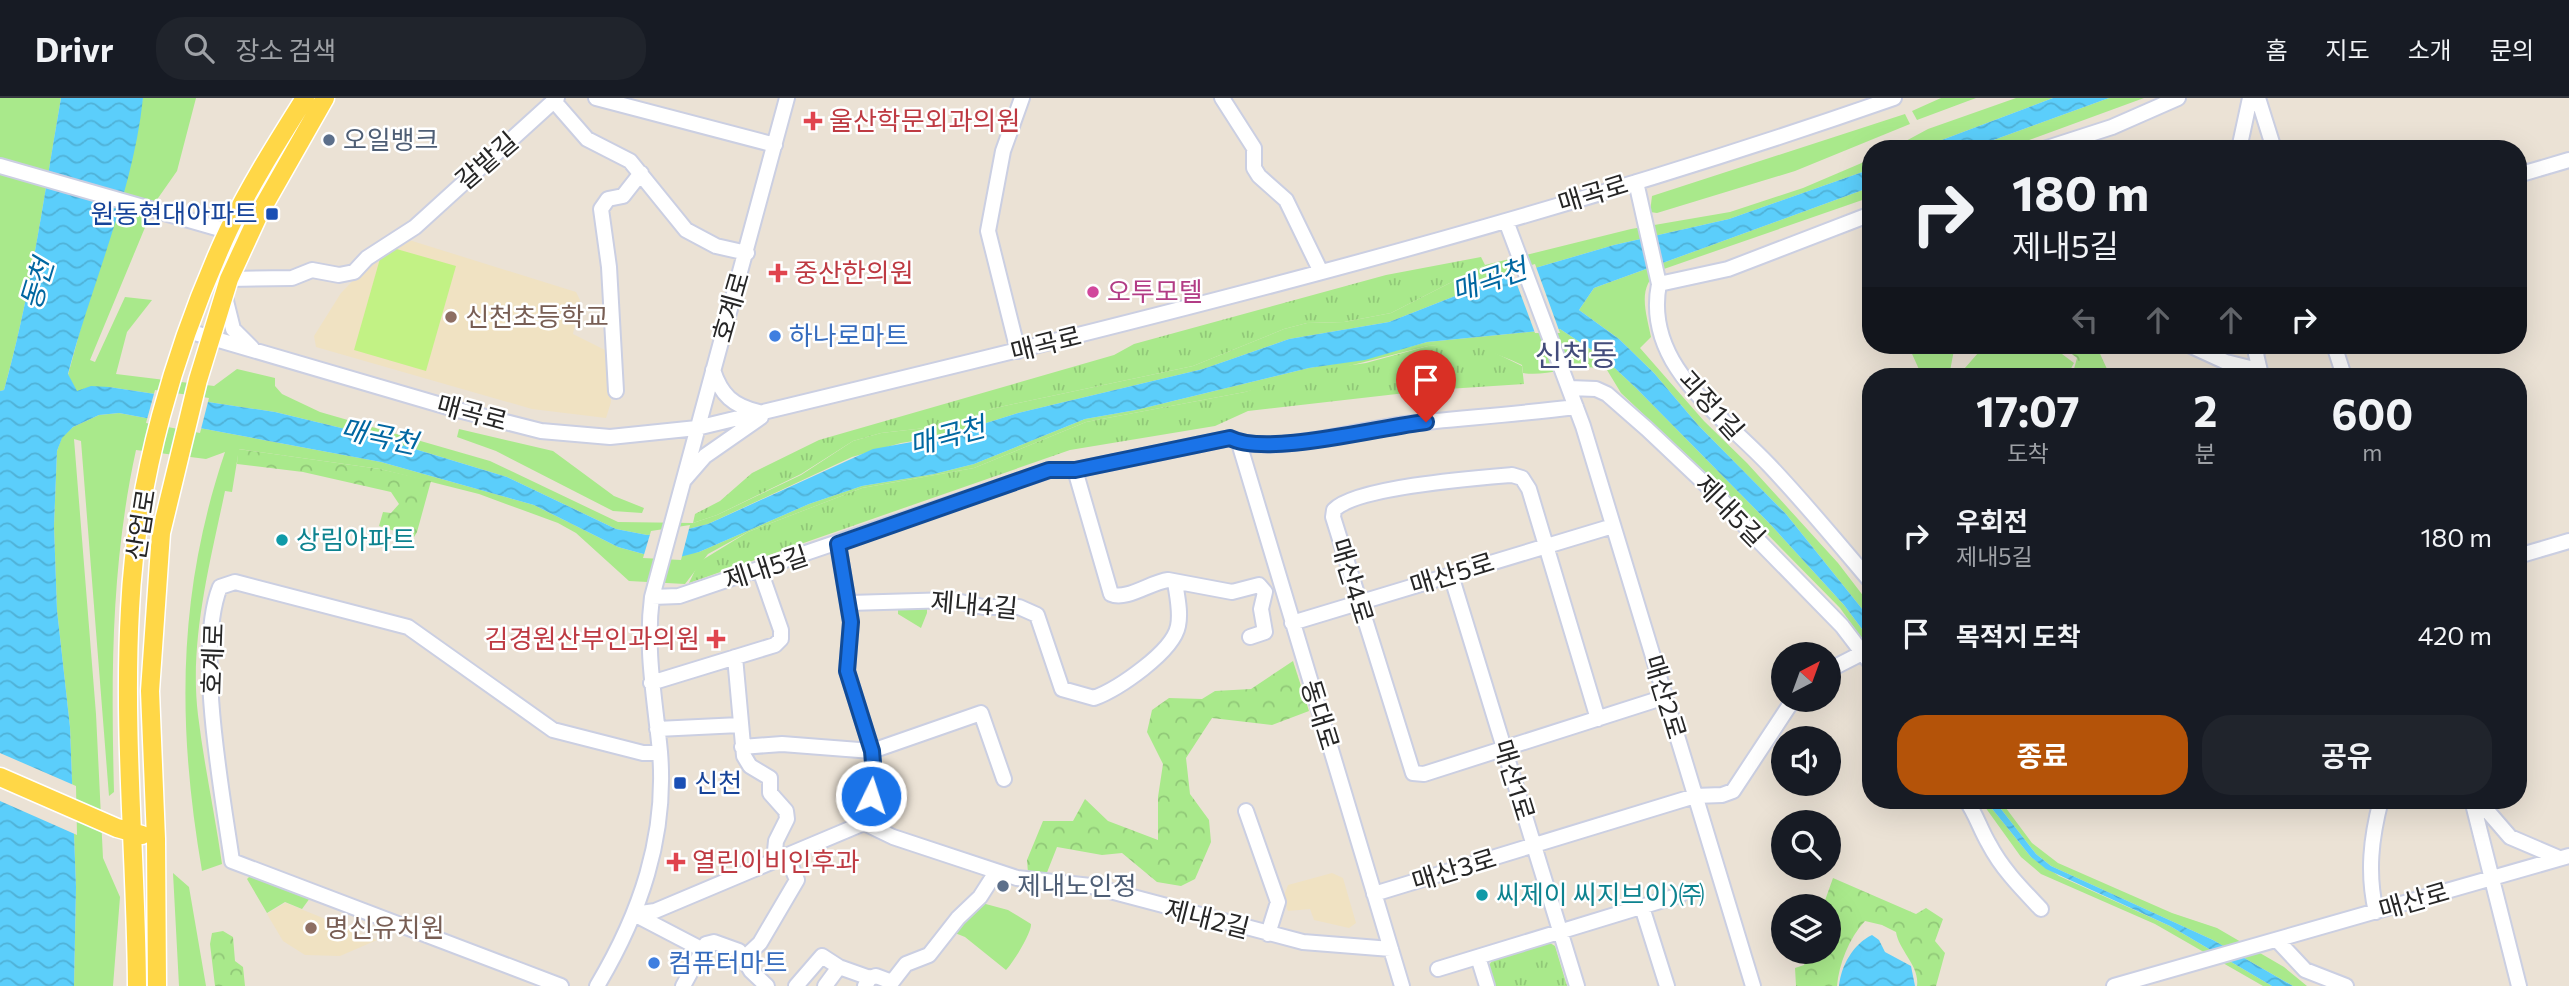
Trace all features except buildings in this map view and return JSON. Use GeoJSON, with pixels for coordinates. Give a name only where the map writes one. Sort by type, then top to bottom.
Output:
{"type":"FeatureCollection","features":[{"type":"Feature","properties":{"kind":"main road","name":"산업로"},"geometry":{"type":"LineString","coordinates":[[137,986],[125,831],[130,607],[138,529],[153,454],[188,331],[229,230],[305,98]]}},
{"type":"Feature","properties":{"kind":"main road","name":"산업로"},"geometry":{"type":"LineString","coordinates":[[157,986],[156,839],[149,691],[161,533],[198,380],[227,286],[248,237],[325,98]]}},
{"type":"Feature","properties":{"kind":"main road"},"geometry":{"type":"LineString","coordinates":[[0,777],[125,831],[156,839]]}},
{"type":"Feature","properties":{"kind":"street"},"geometry":{"type":"LineString","coordinates":[[596,98],[775,145]]}},
{"type":"Feature","properties":{"kind":"street","name":"호계로"},"geometry":{"type":"LineString","coordinates":[[652,597],[787,98]]}},
{"type":"Feature","properties":{"kind":"street"},"geometry":{"type":"LineString","coordinates":[[1018,351],[988,231],[1003,151],[1022,98]]}},
{"type":"Feature","properties":{"kind":"street"},"geometry":{"type":"LineString","coordinates":[[1222,98],[1254,148],[1254,168],[1259,176],[1286,200],[1320,270]]}},
{"type":"Feature","properties":{"kind":"street","name":"매곡로"},"geometry":{"type":"LineString","coordinates":[[188,331],[458,410],[541,431],[610,437],[697,428],[1018,351],[1506,221],[1746,149],[1895,98]]}},
{"type":"Feature","properties":{"kind":"street"},"geometry":{"type":"LineString","coordinates":[[2072,140],[2112,127],[2178,98]]}},
{"type":"Feature","properties":{"kind":"street"},"geometry":{"type":"LineString","coordinates":[[2241,140],[2250,98]]}},
{"type":"Feature","properties":{"kind":"street"},"geometry":{"type":"LineString","coordinates":[[2258,98],[2271,140]]}},
{"type":"Feature","properties":{"kind":"street","name":"갈밭길"},"geometry":{"type":"LineString","coordinates":[[227,286],[292,278],[312,270],[339,275],[354,272],[367,258],[415,227],[555,99],[587,139],[624,157],[641,173],[686,229],[716,246],[747,253]]}},
{"type":"Feature","properties":{"kind":"street"},"geometry":{"type":"LineString","coordinates":[[2527,172],[2569,160]]}},
{"type":"Feature","properties":{"kind":"street"},"geometry":{"type":"LineString","coordinates":[[0,166],[248,237]]}},
{"type":"Feature","properties":{"kind":"street"},"geometry":{"type":"LineString","coordinates":[[616,391],[609,267],[601,209],[602,203],[622,196],[641,173]]}},
{"type":"Feature","properties":{"kind":"street","name":"괴정1길"},"geometry":{"type":"LineString","coordinates":[[1636,181],[1657,278],[1655,301],[1658,328],[1673,362],[1698,398],[1766,463],[1862,572]]}},
{"type":"Feature","properties":{"kind":"street"},"geometry":{"type":"LineString","coordinates":[[1657,278],[1728,269],[1862,217]]}},
{"type":"Feature","properties":{"kind":"street","name":"매산2로"},"geometry":{"type":"LineString","coordinates":[[1506,221],[1576,407],[1753,986]]}},
{"type":"Feature","properties":{"kind":"street"},"geometry":{"type":"LineString","coordinates":[[227,286],[233,329],[256,351]]}},
{"type":"Feature","properties":{"kind":"street"},"geometry":{"type":"LineString","coordinates":[[2209,354],[2245,368]]}},
{"type":"Feature","properties":{"kind":"street"},"geometry":{"type":"LineString","coordinates":[[713,370],[718,386],[729,400],[741,408],[765,412]]}},
{"type":"Feature","properties":{"kind":"street","name":"제내5길"},"geometry":{"type":"LineString","coordinates":[[1567,384],[1596,389],[1607,394],[1647,429],[1720,498],[1862,648]]}},
{"type":"Feature","properties":{"kind":"street","name":"제내5길"},"geometry":{"type":"LineString","coordinates":[[652,597],[679,596],[1049,470],[1075,470],[1230,438],[1239,443],[1275,445],[1401,425],[1576,407]]}},
{"type":"Feature","properties":{"kind":"street"},"geometry":{"type":"LineString","coordinates":[[682,482],[705,456],[765,412]]}},
{"type":"Feature","properties":{"kind":"street","name":"동대로"},"geometry":{"type":"LineString","coordinates":[[1239,443],[1402,986]]}},
{"type":"Feature","properties":{"kind":"street"},"geometry":{"type":"LineString","coordinates":[[1075,470],[1111,594],[1120,597],[1158,581],[1220,591],[1262,587],[1265,596],[1261,609],[1265,632],[1250,637]]}},
{"type":"Feature","properties":{"kind":"street","name":"매산4로"},"geometry":{"type":"LineString","coordinates":[[1598,719],[1529,489],[1517,475],[1418,485],[1345,501],[1334,510],[1333,517],[1413,773],[1424,774],[1598,719],[1665,697]]}},
{"type":"Feature","properties":{"kind":"street","name":"매산5로"},"geometry":{"type":"LineString","coordinates":[[1292,623],[1613,526]]}},
{"type":"Feature","properties":{"kind":"street"},"geometry":{"type":"LineString","coordinates":[[2527,553],[2569,541]]}},
{"type":"Feature","properties":{"kind":"street"},"geometry":{"type":"LineString","coordinates":[[634,914],[654,911],[864,823],[874,775],[872,751],[847,671],[851,622],[838,544]]}},
{"type":"Feature","properties":{"kind":"street"},"geometry":{"type":"LineString","coordinates":[[651,683],[775,645],[780,639],[780,630],[760,570]]}},
{"type":"Feature","properties":{"kind":"street","name":"매산1로"},"geometry":{"type":"LineString","coordinates":[[1451,575],[1577,986]]}},
{"type":"Feature","properties":{"kind":"street","name":"호계로"},"geometry":{"type":"LineString","coordinates":[[561,986],[232,861],[212,703],[213,627],[220,587],[235,582],[408,627],[553,730],[643,753],[660,752]]}},
{"type":"Feature","properties":{"kind":"street","name":"제내4길"},"geometry":{"type":"LineString","coordinates":[[849,603],[952,600],[983,607],[1019,607],[1032,611],[1037,615],[1062,689],[1094,698],[1137,671],[1173,639],[1179,610],[1175,582]]}},
{"type":"Feature","properties":{"kind":"street"},"geometry":{"type":"LineString","coordinates":[[597,986],[634,914],[656,842],[660,812],[660,752],[648,654],[652,597]]}},
{"type":"Feature","properties":{"kind":"street"},"geometry":{"type":"LineString","coordinates":[[1841,665],[1862,656]]}},
{"type":"Feature","properties":{"kind":"street"},"geometry":{"type":"LineString","coordinates":[[735,657],[740,725],[746,762],[770,778],[769,793],[786,811],[787,819],[776,841],[781,858],[797,880],[760,943],[744,958]]}},
{"type":"Feature","properties":{"kind":"street","name":"매산3로"},"geometry":{"type":"LineString","coordinates":[[1374,894],[1695,796],[1723,795],[1733,790],[1785,712]]}},
{"type":"Feature","properties":{"kind":"street"},"geometry":{"type":"LineString","coordinates":[[743,747],[782,744],[872,751],[981,713],[1004,779]]}},
{"type":"Feature","properties":{"kind":"street"},"geometry":{"type":"LineString","coordinates":[[657,729],[740,725]]}},
{"type":"Feature","properties":{"kind":"street"},"geometry":{"type":"LineString","coordinates":[[1973,809],[1988,844],[2013,880],[2041,909]]}},
{"type":"Feature","properties":{"kind":"street"},"geometry":{"type":"LineString","coordinates":[[2376,912],[2370,864],[2372,836],[2379,809]]}},
{"type":"Feature","properties":{"kind":"street"},"geometry":{"type":"LineString","coordinates":[[2474,809],[2519,986]]}},
{"type":"Feature","properties":{"kind":"street"},"geometry":{"type":"LineString","coordinates":[[2486,809],[2510,837],[2564,857]]}},
{"type":"Feature","properties":{"kind":"street"},"geometry":{"type":"LineString","coordinates":[[1246,811],[1278,902],[1268,934]]}},
{"type":"Feature","properties":{"kind":"street","name":"제내2길"},"geometry":{"type":"LineString","coordinates":[[864,823],[893,837],[1017,878],[1091,886],[1268,934],[1325,946],[1391,949]]}},
{"type":"Feature","properties":{"kind":"street","name":"매산로"},"geometry":{"type":"LineString","coordinates":[[2122,985],[2564,857]]}},
{"type":"Feature","properties":{"kind":"street"},"geometry":{"type":"LineString","coordinates":[[796,986],[819,957],[867,982],[876,976],[892,982],[906,964],[929,955],[958,918],[981,897],[996,872]]}},
{"type":"Feature","properties":{"kind":"street"},"geometry":{"type":"LineString","coordinates":[[1438,968],[1680,895]]}},
{"type":"Feature","properties":{"kind":"street"},"geometry":{"type":"LineString","coordinates":[[1642,907],[1667,986]]}},
{"type":"Feature","properties":{"kind":"street"},"geometry":{"type":"LineString","coordinates":[[634,914],[703,950]]}},
{"type":"Feature","properties":{"kind":"street"},"geometry":{"type":"LineString","coordinates":[[2277,940],[2305,970],[2346,986]]}},
{"type":"Feature","properties":{"kind":"street"},"geometry":{"type":"LineString","coordinates":[[683,986],[706,944],[715,942],[738,951],[751,971],[767,986]]}},
{"type":"Feature","properties":{"kind":"street"},"geometry":{"type":"LineString","coordinates":[[1478,957],[1487,986]]}},
{"type":"Feature","properties":{"kind":"street"},"geometry":{"type":"LineString","coordinates":[[825,986],[839,967]]}},
{"type":"Feature","properties":{"kind":"shaded area","name":"신천초등학교"},"geometry":{"type":"Polygon","coordinates":[[[409,240],[576,292],[580,300],[573,334],[609,352],[611,402],[606,418],[532,409],[316,347],[314,336],[341,293],[379,254],[409,240]]]}},
{"type":"Feature","properties":{"kind":"shaded area"},"geometry":{"type":"Polygon","coordinates":[[[1332,873],[1343,878],[1356,923],[1349,928],[1314,920],[1310,909],[1288,911],[1283,898],[1288,885],[1332,873]]]}},
{"type":"Feature","properties":{"kind":"shaded area","name":"명신유치원"},"geometry":{"type":"Polygon","coordinates":[[[285,903],[377,940],[340,956],[305,955],[283,941],[267,914],[285,903]]]}},
{"type":"Feature","properties":{"kind":"green space"},"geometry":{"type":"Polygon","coordinates":[[[0,98],[61,98],[22,318],[4,390],[0,391],[0,98]]]}},
{"type":"Feature","properties":{"kind":"green space"},"geometry":{"type":"Polygon","coordinates":[[[143,98],[196,98],[177,171],[156,201],[90,360],[95,362],[125,297],[152,300],[127,332],[116,374],[214,386],[237,369],[275,378],[275,386],[282,394],[320,412],[490,461],[618,522],[693,523],[717,515],[801,475],[853,441],[881,433],[943,426],[995,408],[1193,366],[1284,329],[1307,323],[1344,322],[1391,313],[1485,265],[1631,229],[1730,212],[1803,188],[1862,163],[1862,172],[1729,219],[1614,245],[1501,278],[1389,322],[1289,339],[1203,369],[1018,413],[945,436],[901,443],[852,457],[708,524],[647,535],[616,529],[507,477],[362,433],[275,412],[109,387],[91,387],[77,392],[68,375],[143,98]]]}},
{"type":"Feature","properties":{"kind":"green space"},"geometry":{"type":"Polygon","coordinates":[[[1941,98],[1976,98],[1917,120],[1912,111],[1941,98]]]}},
{"type":"Feature","properties":{"kind":"green space"},"geometry":{"type":"Polygon","coordinates":[[[2016,98],[2053,98],[1942,140],[1908,140],[1928,129],[2016,98]]]}},
{"type":"Feature","properties":{"kind":"green space"},"geometry":{"type":"Polygon","coordinates":[[[2109,98],[2144,98],[2030,140],[1994,140],[2109,98]]]}},
{"type":"Feature","properties":{"kind":"green space"},"geometry":{"type":"Polygon","coordinates":[[[1905,114],[1910,124],[1871,140],[1862,140],[1862,144],[1795,171],[1657,213],[1650,212],[1652,196],[1905,114]]]}},
{"type":"Feature","properties":{"kind":"green space"},"geometry":{"type":"Polygon","coordinates":[[[1862,190],[1862,200],[1661,270],[1648,283],[1645,309],[1651,337],[1640,348],[1704,421],[1747,463],[1838,563],[1862,594],[1862,609],[1786,514],[1698,425],[1654,373],[1619,339],[1579,310],[1594,288],[1862,190]]]}},
{"type":"Feature","properties":{"kind":"green space"},"geometry":{"type":"Polygon","coordinates":[[[393,248],[456,266],[426,371],[354,350],[381,255],[393,248]]]}},
{"type":"Feature","properties":{"kind":"green space"},"geometry":{"type":"Polygon","coordinates":[[[1481,257],[1485,265],[1391,313],[1344,322],[1307,323],[1284,329],[1193,366],[995,408],[943,426],[881,433],[853,441],[801,474],[717,515],[693,523],[695,514],[720,501],[752,473],[819,440],[1114,355],[1134,344],[1386,275],[1481,257]]]}},
{"type":"Feature","properties":{"kind":"green space"},"geometry":{"type":"Polygon","coordinates":[[[1560,329],[1604,358],[1771,525],[1844,605],[1862,629],[1862,639],[1840,608],[1729,495],[1621,393],[1607,370],[1586,367],[1523,373],[1522,365],[1488,351],[1466,346],[1428,346],[1245,392],[1086,422],[974,468],[862,488],[748,532],[708,554],[685,584],[629,581],[576,533],[558,523],[479,494],[380,469],[239,449],[232,492],[225,491],[207,574],[196,659],[198,715],[222,864],[202,871],[188,764],[186,660],[198,557],[209,505],[225,452],[206,459],[136,450],[117,578],[113,663],[114,792],[109,796],[81,441],[74,439],[96,714],[103,858],[120,897],[113,986],[74,986],[76,887],[70,727],[57,610],[54,526],[57,451],[62,437],[73,427],[99,415],[119,413],[381,462],[534,505],[618,547],[658,558],[699,552],[809,504],[862,486],[934,474],[974,464],[1085,419],[1136,410],[1309,368],[1365,359],[1427,342],[1560,329]]]}},
{"type":"Feature","properties":{"kind":"green space"},"geometry":{"type":"Polygon","coordinates":[[[1455,343],[1487,349],[1522,366],[1524,384],[1432,390],[1248,411],[1215,426],[1070,450],[689,583],[699,562],[748,532],[862,488],[974,468],[1086,422],[1245,392],[1310,371],[1366,363],[1428,346],[1455,343]]]}},
{"type":"Feature","properties":{"kind":"green space"},"geometry":{"type":"Polygon","coordinates":[[[1912,354],[1953,354],[1951,368],[1918,368],[1912,354]]]}},
{"type":"Feature","properties":{"kind":"green space"},"geometry":{"type":"Polygon","coordinates":[[[1977,354],[2062,354],[2074,363],[2071,368],[1965,368],[1977,354]]]}},
{"type":"Feature","properties":{"kind":"green space"},"geometry":{"type":"Polygon","coordinates":[[[2072,354],[2100,354],[2107,368],[2074,368],[2077,358],[2072,354]]]}},
{"type":"Feature","properties":{"kind":"green space"},"geometry":{"type":"Polygon","coordinates":[[[459,429],[553,451],[614,496],[644,508],[642,513],[613,511],[496,451],[457,437],[459,429]]]}},
{"type":"Feature","properties":{"kind":"green space"},"geometry":{"type":"Polygon","coordinates":[[[238,449],[380,469],[431,481],[417,532],[414,537],[379,526],[383,512],[391,513],[399,504],[391,492],[303,472],[237,464],[238,449]]]}},
{"type":"Feature","properties":{"kind":"green space"},"geometry":{"type":"Polygon","coordinates":[[[898,604],[927,604],[927,613],[921,628],[898,614],[898,604]]]}},
{"type":"Feature","properties":{"kind":"green space"},"geometry":{"type":"Polygon","coordinates":[[[1293,661],[1309,711],[1272,725],[1212,718],[1186,758],[1190,794],[1209,820],[1211,842],[1195,879],[1181,886],[1157,882],[1122,853],[1102,855],[1057,847],[1046,875],[1028,873],[1027,860],[1043,821],[1073,821],[1085,799],[1108,821],[1158,840],[1158,797],[1163,764],[1147,732],[1152,710],[1169,698],[1202,699],[1215,691],[1251,689],[1293,661]]]}},
{"type":"Feature","properties":{"kind":"green space"},"geometry":{"type":"Polygon","coordinates":[[[1986,809],[1992,809],[2031,857],[2059,876],[2170,926],[2272,986],[2263,986],[2155,924],[2041,874],[2021,857],[1986,809]]]}},
{"type":"Feature","properties":{"kind":"green space"},"geometry":{"type":"Polygon","coordinates":[[[2001,809],[2007,809],[2032,843],[2058,863],[2172,913],[2217,928],[2284,967],[2307,986],[2293,986],[2213,940],[2051,866],[2036,854],[2001,809]]]}},
{"type":"Feature","properties":{"kind":"green space"},"geometry":{"type":"Polygon","coordinates":[[[173,873],[189,887],[206,986],[179,986],[173,873]]]}},
{"type":"Feature","properties":{"kind":"green space"},"geometry":{"type":"Polygon","coordinates":[[[250,876],[310,898],[302,909],[285,902],[267,913],[247,879],[250,876]]]}},
{"type":"Feature","properties":{"kind":"green space"},"geometry":{"type":"Polygon","coordinates":[[[1832,880],[1838,880],[1916,914],[1926,908],[1943,919],[1935,941],[1945,953],[1936,986],[1917,986],[1915,972],[1896,932],[1865,921],[1846,952],[1837,986],[1796,986],[1795,968],[1804,964],[1841,964],[1841,894],[1827,894],[1832,880]]]}},
{"type":"Feature","properties":{"kind":"green space"},"geometry":{"type":"Polygon","coordinates":[[[982,903],[1008,910],[1031,924],[1021,947],[1006,970],[965,937],[950,931],[982,903]]]}},
{"type":"Feature","properties":{"kind":"green space"},"geometry":{"type":"Polygon","coordinates":[[[223,931],[233,937],[235,961],[243,967],[245,986],[215,986],[210,944],[212,933],[223,931]]]}},
{"type":"Feature","properties":{"kind":"green space"},"geometry":{"type":"Polygon","coordinates":[[[1550,943],[1555,946],[1567,986],[1495,986],[1489,965],[1492,961],[1550,943]]]}},
{"type":"Feature","properties":{"kind":"water"},"geometry":{"type":"Polygon","coordinates":[[[61,98],[143,98],[138,133],[121,203],[68,374],[77,391],[91,386],[109,387],[275,412],[362,433],[507,477],[616,529],[647,535],[708,524],[873,449],[945,436],[1018,413],[1203,369],[1289,339],[1389,322],[1501,278],[1614,245],[1729,219],[1862,172],[1862,190],[1594,288],[1579,310],[1619,339],[1654,373],[1698,425],[1786,514],[1862,609],[1862,629],[1844,605],[1771,525],[1636,388],[1604,358],[1560,329],[1427,342],[1365,360],[1309,368],[1136,410],[1085,419],[974,464],[934,474],[862,486],[809,504],[699,552],[676,558],[658,558],[618,547],[534,505],[381,462],[119,413],[99,415],[73,427],[62,438],[57,451],[54,526],[57,610],[70,727],[76,887],[74,986],[0,986],[0,391],[4,390],[14,354],[61,98]]]}},
{"type":"Feature","properties":{"kind":"water"},"geometry":{"type":"Polygon","coordinates":[[[2053,98],[2109,98],[1994,140],[1942,140],[2053,98]]]}},
{"type":"Feature","properties":{"kind":"water"},"geometry":{"type":"Polygon","coordinates":[[[1992,809],[2001,809],[2036,854],[2051,866],[2213,940],[2293,986],[2272,986],[2170,926],[2046,869],[2031,857],[1992,809]]]}},
{"type":"Feature","properties":{"kind":"water"},"geometry":{"type":"Polygon","coordinates":[[[1872,935],[1879,940],[1885,952],[1911,966],[1915,986],[1839,986],[1849,956],[1859,944],[1872,935]]]}},
{"type":"Feature","properties":{"kind":"pier"},"geometry":{"type":"Polygon","coordinates":[[[1535,264],[1560,333],[1535,333],[1512,271],[1535,264]]]}},
{"type":"Feature","properties":{"kind":"pier"},"geometry":{"type":"Polygon","coordinates":[[[155,390],[209,398],[200,433],[146,423],[155,390]]]}},
{"type":"Feature","properties":{"kind":"pier"},"geometry":{"type":"Polygon","coordinates":[[[690,525],[681,560],[643,558],[651,531],[690,525]]]}},
{"type":"Feature","properties":{"kind":"pier"},"geometry":{"type":"Polygon","coordinates":[[[0,753],[76,786],[77,835],[0,801],[0,753]]]}},
{"type":"Feature","properties":{"kind":"place","name":"울산학문외과의원"},"geometry":{"type":"Point","coordinates":[813,121]}},
{"type":"Feature","properties":{"kind":"place","name":"오일뱅크"},"geometry":{"type":"Point","coordinates":[329,140]}},
{"type":"Feature","properties":{"kind":"place","name":"원동현대아파트"},"geometry":{"type":"Point","coordinates":[272,214]}},
{"type":"Feature","properties":{"kind":"place","name":"중산한의원"},"geometry":{"type":"Point","coordinates":[778,273]}},
{"type":"Feature","properties":{"kind":"place","name":"오투모텔"},"geometry":{"type":"Point","coordinates":[1093,292]}},
{"type":"Feature","properties":{"kind":"place","name":"신천초등학교"},"geometry":{"type":"Point","coordinates":[451,317]}},
{"type":"Feature","properties":{"kind":"place","name":"하나로마트"},"geometry":{"type":"Point","coordinates":[775,336]}},
{"type":"Feature","properties":{"kind":"place","name":"상림아파트"},"geometry":{"type":"Point","coordinates":[282,540]}},
{"type":"Feature","properties":{"kind":"place","name":"김경원산부인과의원"},"geometry":{"type":"Point","coordinates":[716,639]}},
{"type":"Feature","properties":{"kind":"place","name":"신천"},"geometry":{"type":"Point","coordinates":[680,783]}},
{"type":"Feature","properties":{"kind":"place","name":"열린이비인후과"},"geometry":{"type":"Point","coordinates":[676,862]}},
{"type":"Feature","properties":{"kind":"place","name":"제내노인정"},"geometry":{"type":"Point","coordinates":[1003,886]}},
{"type":"Feature","properties":{"kind":"place","name":"씨제이 씨지브이)㈜"},"geometry":{"type":"Point","coordinates":[1482,895]}},
{"type":"Feature","properties":{"kind":"place","name":"명신유치원"},"geometry":{"type":"Point","coordinates":[311,928]}},
{"type":"Feature","properties":{"kind":"place","name":"컴퓨터마트"},"geometry":{"type":"Point","coordinates":[654,963]}},
{"type":"Feature","properties":{"kind":"district","name":"신천동"},"geometry":{"type":"Point","coordinates":[1576,356]}},
{"type":"Feature","properties":{"kind":"route"},"geometry":{"type":"LineString","coordinates":[[871,796],[874,775],[872,751],[847,671],[851,622],[838,544],[1049,470],[1075,470],[1230,438],[1239,443],[1275,445],[1426,422]]}},
{"type":"Feature","properties":{"kind":"water label","name":"매곡천"},"geometry":{"type":"Point","coordinates":[1489,280]}},
{"type":"Feature","properties":{"kind":"water label","name":"동천"},"geometry":{"type":"Point","coordinates":[37,284]}},
{"type":"Feature","properties":{"kind":"water label","name":"매곡천"},"geometry":{"type":"Point","coordinates":[379,436]}},
{"type":"Feature","properties":{"kind":"water label","name":"매곡천"},"geometry":{"type":"Point","coordinates":[947,436]}}]}
